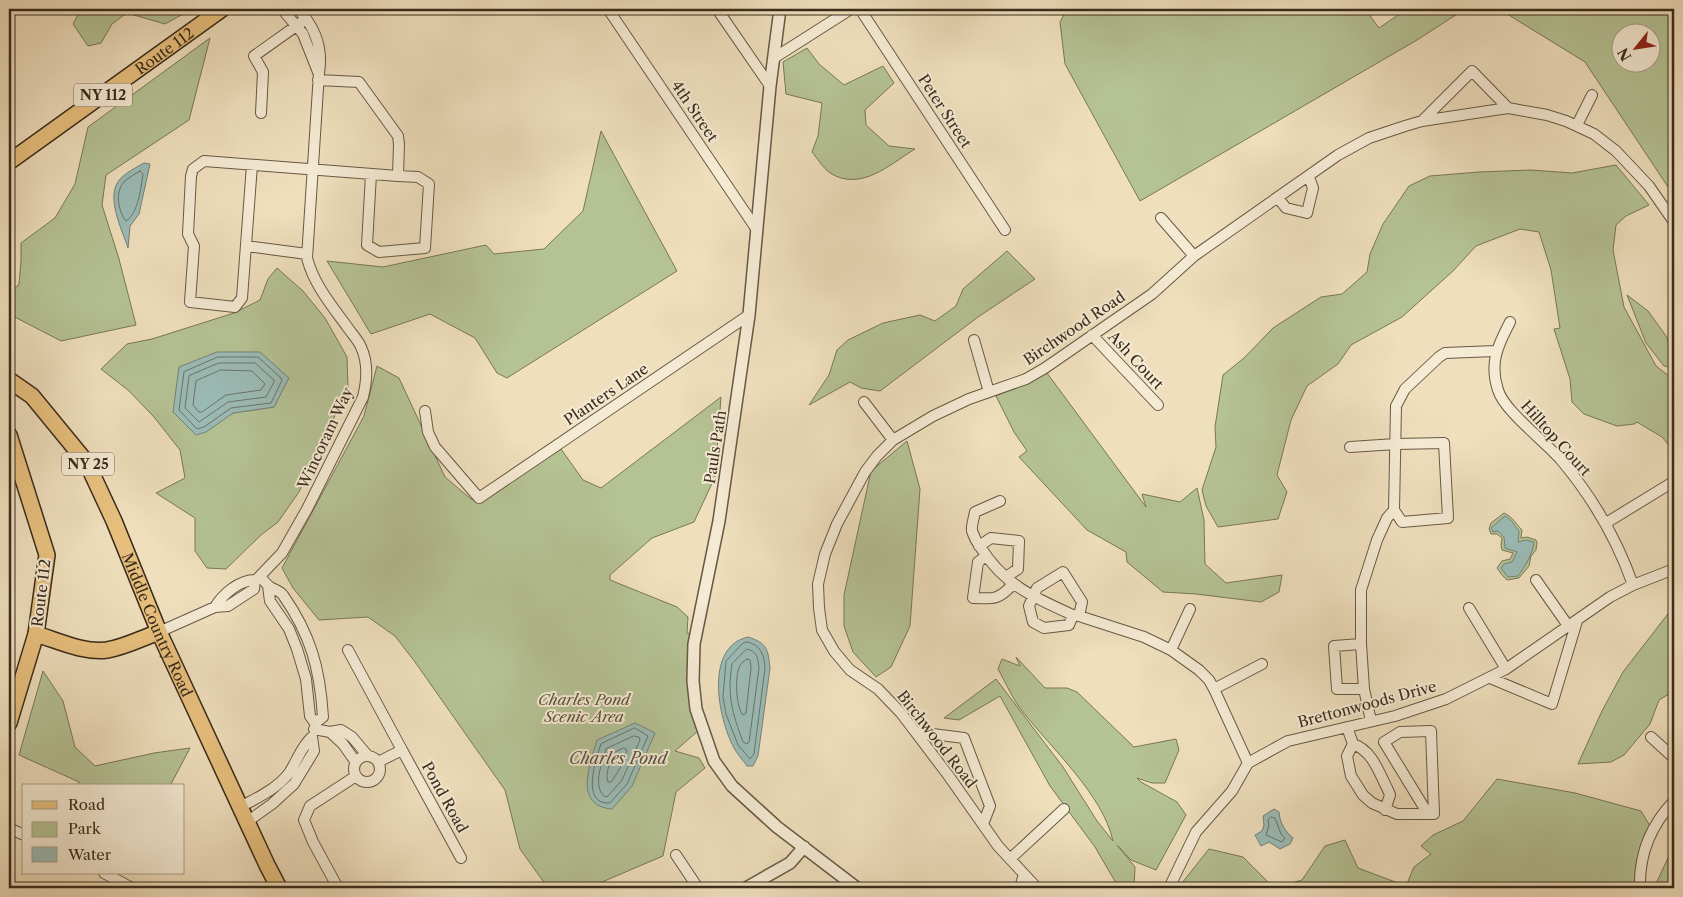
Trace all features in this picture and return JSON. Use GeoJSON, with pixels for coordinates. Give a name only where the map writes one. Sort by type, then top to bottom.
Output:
{"type":"FeatureCollection","features":[{"type":"Feature","properties":{"kind":"main road","name":"Route 112"},"geometry":{"type":"LineString","coordinates":[[9,162],[222,9]]}},
{"type":"Feature","properties":{"kind":"main road","name":"Middle Country Road"},"geometry":{"type":"LineString","coordinates":[[9,380],[32,396],[87,463],[114,521],[159,632],[279,888]]}},
{"type":"Feature","properties":{"kind":"main road","name":"Route 112"},"geometry":{"type":"LineString","coordinates":[[9,435],[47,555],[36,634],[9,723]]}},
{"type":"Feature","properties":{"kind":"main road"},"geometry":{"type":"LineString","coordinates":[[36,634],[85,649],[101,650],[116,648],[159,632]]}},
{"type":"Feature","properties":{"kind":"street","name":"Wincoram Way"},"geometry":{"type":"LineString","coordinates":[[282,9],[303,34],[318,76]]}},
{"type":"Feature","properties":{"kind":"street","name":"Wincoram Way"},"geometry":{"type":"LineString","coordinates":[[159,632],[215,607],[228,606],[254,589],[257,578],[282,553],[307,508],[363,397],[366,385],[366,362],[361,347],[315,280],[311,273],[307,254],[318,76],[321,60],[318,42],[306,19],[298,9]]}},
{"type":"Feature","properties":{"kind":"street","name":"4th Street"},"geometry":{"type":"LineString","coordinates":[[608,9],[757,230]]}},
{"type":"Feature","properties":{"kind":"street"},"geometry":{"type":"LineString","coordinates":[[718,9],[770,86]]}},
{"type":"Feature","properties":{"kind":"street","name":"Pauls Path"},"geometry":{"type":"LineString","coordinates":[[780,9],[770,86],[749,315],[719,521],[694,644],[693,681],[696,709],[714,761],[732,786],[776,827],[857,888]]}},
{"type":"Feature","properties":{"kind":"street"},"geometry":{"type":"LineString","coordinates":[[774,58],[851,9]]}},
{"type":"Feature","properties":{"kind":"street","name":"Peter Street"},"geometry":{"type":"LineString","coordinates":[[860,9],[1005,230]]}},
{"type":"Feature","properties":{"kind":"street"},"geometry":{"type":"LineString","coordinates":[[261,113],[263,72],[254,56],[306,19]]}},
{"type":"Feature","properties":{"kind":"street"},"geometry":{"type":"LineString","coordinates":[[1422,121],[1472,71],[1508,108]]}},
{"type":"Feature","properties":{"kind":"street"},"geometry":{"type":"LineString","coordinates":[[318,76],[359,82],[398,136],[400,144],[398,176]]}},
{"type":"Feature","properties":{"kind":"street"},"geometry":{"type":"LineString","coordinates":[[1577,125],[1592,95]]}},
{"type":"Feature","properties":{"kind":"street","name":"Birchwood Road"},"geometry":{"type":"LineString","coordinates":[[1037,888],[1010,859],[983,824],[917,732],[878,689],[850,670],[834,652],[822,630],[818,584],[823,562],[837,524],[865,472],[893,440],[933,416],[969,399],[1026,379],[1039,372],[1152,294],[1194,256],[1338,155],[1368,138],[1422,121],[1508,108],[1548,115],[1577,125],[1594,134],[1616,151],[1632,167],[1649,186],[1674,222]]}},
{"type":"Feature","properties":{"kind":"street"},"geometry":{"type":"LineString","coordinates":[[252,165],[242,298],[235,307],[190,302],[194,246],[188,234],[191,176],[193,169],[204,161],[418,177],[429,184],[426,248],[379,252],[367,245],[371,174]]}},
{"type":"Feature","properties":{"kind":"street"},"geometry":{"type":"LineString","coordinates":[[1278,198],[1286,208],[1307,212],[1313,188],[1308,177]]}},
{"type":"Feature","properties":{"kind":"street"},"geometry":{"type":"LineString","coordinates":[[1161,218],[1194,256]]}},
{"type":"Feature","properties":{"kind":"street"},"geometry":{"type":"LineString","coordinates":[[246,246],[307,254]]}},
{"type":"Feature","properties":{"kind":"street","name":"Planters Lane"},"geometry":{"type":"LineString","coordinates":[[425,411],[428,432],[435,447],[479,498],[749,315]]}},
{"type":"Feature","properties":{"kind":"street"},"geometry":{"type":"LineString","coordinates":[[1350,448],[1396,444],[1444,443],[1448,518],[1402,522],[1394,510],[1396,444],[1396,406],[1400,396],[1412,382],[1445,353],[1495,351],[1510,322]]}},
{"type":"Feature","properties":{"kind":"street","name":"Ash Court"},"geometry":{"type":"LineString","coordinates":[[1092,334],[1158,406]]}},
{"type":"Feature","properties":{"kind":"street"},"geometry":{"type":"LineString","coordinates":[[974,340],[990,392]]}},
{"type":"Feature","properties":{"kind":"street","name":"Hilltop Court"},"geometry":{"type":"LineString","coordinates":[[1495,351],[1496,385],[1504,402],[1562,461],[1597,507],[1624,559],[1633,585]]}},
{"type":"Feature","properties":{"kind":"street"},"geometry":{"type":"LineString","coordinates":[[864,402],[893,440]]}},
{"type":"Feature","properties":{"kind":"street"},"geometry":{"type":"LineString","coordinates":[[1606,522],[1674,482]]}},
{"type":"Feature","properties":{"kind":"street"},"geometry":{"type":"LineString","coordinates":[[1000,501],[975,512],[972,530],[986,556],[1009,581],[1033,597],[1076,615],[1144,637],[1172,650],[1199,670],[1209,680],[1214,689],[1248,763],[1232,792],[1196,832],[1169,888]]}},
{"type":"Feature","properties":{"kind":"street"},"geometry":{"type":"LineString","coordinates":[[1370,721],[1364,689],[1361,644],[1361,590],[1377,540],[1387,518],[1394,510]]}},
{"type":"Feature","properties":{"kind":"street"},"geometry":{"type":"LineString","coordinates":[[980,546],[991,538],[1018,541],[1018,569],[1009,581],[1005,593],[994,599],[973,598],[978,562],[986,556]]}},
{"type":"Feature","properties":{"kind":"street","name":"Brettonwoods Drive"},"geometry":{"type":"LineString","coordinates":[[1248,763],[1288,741],[1395,716],[1446,699],[1506,669],[1610,597],[1633,585],[1674,569]]}},
{"type":"Feature","properties":{"kind":"street"},"geometry":{"type":"LineString","coordinates":[[1063,572],[1082,602],[1076,615],[1069,625],[1044,628],[1033,622],[1029,606],[1037,588],[1063,572]]}},
{"type":"Feature","properties":{"kind":"street"},"geometry":{"type":"LineString","coordinates":[[247,822],[272,804],[294,784],[314,751],[314,730],[310,716],[306,680],[298,649],[289,629],[270,601],[268,586],[257,578]]}},
{"type":"Feature","properties":{"kind":"street"},"geometry":{"type":"LineString","coordinates":[[1490,678],[1552,704],[1573,624],[1536,580]]}},
{"type":"Feature","properties":{"kind":"street"},"geometry":{"type":"LineString","coordinates":[[1469,608],[1506,669]]}},
{"type":"Feature","properties":{"kind":"street"},"geometry":{"type":"LineString","coordinates":[[1172,650],[1190,609]]}},
{"type":"Feature","properties":{"kind":"street"},"geometry":{"type":"LineString","coordinates":[[1361,644],[1334,646],[1337,689],[1364,689]]}},
{"type":"Feature","properties":{"kind":"street","name":"Pond Road"},"geometry":{"type":"LineString","coordinates":[[348,650],[461,858]]}},
{"type":"Feature","properties":{"kind":"street"},"geometry":{"type":"LineString","coordinates":[[1214,689],[1262,664]]}},
{"type":"Feature","properties":{"kind":"street"},"geometry":{"type":"LineString","coordinates":[[1395,716],[1400,732]]}},
{"type":"Feature","properties":{"kind":"street"},"geometry":{"type":"LineString","coordinates":[[1347,727],[1353,744],[1347,756],[1351,776],[1363,795],[1372,803],[1397,814],[1428,814],[1434,814],[1432,731],[1400,732],[1384,742],[1428,814]]}},
{"type":"Feature","properties":{"kind":"street"},"geometry":{"type":"LineString","coordinates":[[314,730],[330,732],[341,730],[352,737],[368,756],[378,762],[380,767],[376,780],[370,783],[362,782],[356,776],[354,770],[355,761],[343,744],[330,732]]}},
{"type":"Feature","properties":{"kind":"street"},"geometry":{"type":"LineString","coordinates":[[240,807],[267,793],[288,774],[314,730]]}},
{"type":"Feature","properties":{"kind":"street"},"geometry":{"type":"LineString","coordinates":[[917,732],[964,738],[990,806],[983,824]]}},
{"type":"Feature","properties":{"kind":"street"},"geometry":{"type":"LineString","coordinates":[[1651,737],[1674,758]]}},
{"type":"Feature","properties":{"kind":"street"},"geometry":{"type":"LineString","coordinates":[[1353,744],[1362,747],[1369,753],[1388,790],[1390,795],[1385,810]]}},
{"type":"Feature","properties":{"kind":"street"},"geometry":{"type":"LineString","coordinates":[[378,762],[402,750]]}},
{"type":"Feature","properties":{"kind":"street"},"geometry":{"type":"LineString","coordinates":[[355,761],[361,756],[368,756]]}},
{"type":"Feature","properties":{"kind":"street"},"geometry":{"type":"LineString","coordinates":[[338,888],[313,842],[304,820],[310,806],[356,776]]}},
{"type":"Feature","properties":{"kind":"street"},"geometry":{"type":"LineString","coordinates":[[1640,888],[1639,873],[1644,851],[1651,834],[1674,801]]}},
{"type":"Feature","properties":{"kind":"street"},"geometry":{"type":"LineString","coordinates":[[1010,859],[1064,809]]}},
{"type":"Feature","properties":{"kind":"street"},"geometry":{"type":"LineString","coordinates":[[9,828],[22,834]]}},
{"type":"Feature","properties":{"kind":"street"},"geometry":{"type":"LineString","coordinates":[[746,888],[790,863],[804,848]]}},
{"type":"Feature","properties":{"kind":"street"},"geometry":{"type":"LineString","coordinates":[[676,855],[698,888]]}},
{"type":"Feature","properties":{"kind":"street"},"geometry":{"type":"LineString","coordinates":[[106,874],[132,888]]}},
{"type":"Feature","properties":{"kind":"street"},"geometry":{"type":"LineString","coordinates":[[1020,888],[1024,874]]}},
{"type":"Feature","properties":{"kind":"green space"},"geometry":{"type":"Polygon","coordinates":[[[81,9],[192,9],[165,24],[127,13],[112,24],[101,43],[88,46],[73,24],[81,9]]]}},
{"type":"Feature","properties":{"kind":"green space"},"geometry":{"type":"Polygon","coordinates":[[[1067,9],[1365,9],[1379,28],[1407,9],[1465,9],[1417,40],[1140,201],[1065,64],[1060,22],[1067,9]]]}},
{"type":"Feature","properties":{"kind":"green space"},"geometry":{"type":"Polygon","coordinates":[[[1499,9],[1674,9],[1674,196],[1585,62],[1499,9]]]}},
{"type":"Feature","properties":{"kind":"green space"},"geometry":{"type":"Polygon","coordinates":[[[210,38],[189,120],[106,175],[102,205],[119,259],[136,325],[61,341],[9,314],[9,295],[19,284],[21,243],[55,218],[75,184],[88,127],[210,38]]]}},
{"type":"Feature","properties":{"kind":"green space"},"geometry":{"type":"Polygon","coordinates":[[[807,48],[819,64],[844,85],[883,66],[894,83],[865,110],[866,125],[889,146],[915,149],[885,169],[864,178],[853,180],[841,178],[827,171],[812,152],[818,136],[822,103],[786,94],[783,62],[807,48]]]}},
{"type":"Feature","properties":{"kind":"green space"},"geometry":{"type":"Polygon","coordinates":[[[601,131],[677,271],[507,378],[497,373],[475,338],[430,314],[371,334],[327,261],[383,267],[486,245],[494,254],[544,249],[583,211],[601,131]]]}},
{"type":"Feature","properties":{"kind":"green space"},"geometry":{"type":"Polygon","coordinates":[[[1616,165],[1649,205],[1626,216],[1616,225],[1613,250],[1624,307],[1656,366],[1674,380],[1674,451],[1662,437],[1637,422],[1617,426],[1584,414],[1572,402],[1570,379],[1554,329],[1560,328],[1551,270],[1539,232],[1520,229],[1476,246],[1453,271],[1402,317],[1351,345],[1338,364],[1307,386],[1291,420],[1277,475],[1287,492],[1278,519],[1218,527],[1206,506],[1202,490],[1216,447],[1215,427],[1223,375],[1244,358],[1273,328],[1321,297],[1342,294],[1367,272],[1370,254],[1383,224],[1409,186],[1430,176],[1531,170],[1572,173],[1616,165]]]}},
{"type":"Feature","properties":{"kind":"green space"},"geometry":{"type":"Polygon","coordinates":[[[1007,251],[1035,279],[978,317],[880,391],[861,388],[850,382],[809,405],[829,375],[837,350],[848,340],[883,323],[920,315],[935,321],[956,306],[963,289],[1007,251]]]}},
{"type":"Feature","properties":{"kind":"green space"},"geometry":{"type":"Polygon","coordinates":[[[277,268],[303,291],[325,318],[347,357],[348,388],[299,492],[278,522],[261,535],[226,569],[207,568],[195,551],[195,518],[156,493],[185,478],[180,450],[154,417],[128,390],[101,369],[127,344],[152,339],[234,313],[260,300],[268,279],[277,268]],[[288,378],[233,413],[274,407],[288,378]]]}},
{"type":"Feature","properties":{"kind":"green space"},"geometry":{"type":"Polygon","coordinates":[[[1627,295],[1648,311],[1666,336],[1674,356],[1674,361],[1670,367],[1664,366],[1646,343],[1627,295]]]}},
{"type":"Feature","properties":{"kind":"green space","name":"Charles Pond Scenic Area"},"geometry":{"type":"Polygon","coordinates":[[[377,366],[399,378],[445,477],[471,499],[481,502],[561,449],[583,480],[601,488],[721,397],[715,477],[694,522],[652,538],[610,575],[610,580],[677,607],[688,617],[687,633],[696,635],[699,730],[675,751],[699,758],[705,768],[676,792],[663,856],[588,888],[548,888],[520,849],[505,790],[395,636],[368,617],[319,620],[293,588],[282,568],[364,416],[377,366]]]}},
{"type":"Feature","properties":{"kind":"green space"},"geometry":{"type":"Polygon","coordinates":[[[1047,373],[1146,507],[1142,494],[1180,502],[1197,488],[1204,520],[1205,564],[1226,583],[1282,575],[1279,592],[1261,602],[1163,592],[1127,562],[1126,552],[1087,530],[1019,457],[1027,451],[1014,432],[996,396],[1047,373]]]}},
{"type":"Feature","properties":{"kind":"green space"},"geometry":{"type":"Polygon","coordinates":[[[907,441],[920,489],[910,626],[891,667],[876,677],[853,652],[844,626],[844,595],[871,471],[907,441]]]}},
{"type":"Feature","properties":{"kind":"green space"},"geometry":{"type":"Polygon","coordinates":[[[1504,513],[1512,518],[1522,530],[1521,538],[1527,537],[1536,540],[1537,543],[1529,566],[1519,578],[1507,580],[1497,568],[1502,561],[1510,559],[1513,553],[1502,550],[1502,538],[1497,534],[1491,534],[1489,529],[1491,523],[1504,513]]]}},
{"type":"Feature","properties":{"kind":"green space"},"geometry":{"type":"Polygon","coordinates":[[[1674,606],[1674,691],[1659,700],[1650,724],[1624,755],[1611,762],[1578,764],[1602,711],[1623,672],[1674,606]]]}},
{"type":"Feature","properties":{"kind":"green space"},"geometry":{"type":"Polygon","coordinates":[[[1016,657],[1045,688],[1067,688],[1077,692],[1134,747],[1176,739],[1179,750],[1165,783],[1152,783],[1137,778],[1177,802],[1186,815],[1156,870],[1131,860],[1117,845],[1135,867],[1134,888],[1119,888],[1095,847],[1050,786],[1000,696],[959,720],[944,718],[996,679],[1063,767],[1097,821],[1113,841],[1099,807],[1088,790],[1019,707],[998,669],[1002,659],[1020,666],[1016,657]]]}},
{"type":"Feature","properties":{"kind":"green space"},"geometry":{"type":"Polygon","coordinates":[[[43,671],[63,701],[75,747],[95,766],[154,753],[190,748],[171,784],[78,784],[79,782],[19,755],[43,671]]]}},
{"type":"Feature","properties":{"kind":"green space"},"geometry":{"type":"Polygon","coordinates":[[[1497,779],[1575,793],[1641,811],[1653,831],[1640,888],[1275,888],[1302,880],[1325,846],[1345,840],[1358,868],[1406,886],[1414,867],[1431,854],[1421,846],[1433,835],[1463,821],[1497,779]]]}},
{"type":"Feature","properties":{"kind":"green space"},"geometry":{"type":"Polygon","coordinates":[[[1674,845],[1674,888],[1654,888],[1674,845]]]}},
{"type":"Feature","properties":{"kind":"green space"},"geometry":{"type":"Polygon","coordinates":[[[1209,849],[1243,857],[1274,888],[1178,888],[1209,849]]]}},
{"type":"Feature","properties":{"kind":"water"},"geometry":{"type":"Polygon","coordinates":[[[144,163],[150,164],[139,214],[130,226],[128,248],[116,212],[114,193],[116,185],[121,178],[144,163]]]}},
{"type":"Feature","properties":{"kind":"water"},"geometry":{"type":"Polygon","coordinates":[[[217,352],[260,352],[289,378],[274,407],[233,413],[206,432],[196,435],[173,412],[179,367],[217,352]]]}},
{"type":"Feature","properties":{"kind":"water"},"geometry":{"type":"Polygon","coordinates":[[[1505,516],[1519,531],[1518,542],[1526,540],[1534,542],[1528,560],[1518,576],[1508,577],[1501,568],[1504,564],[1512,562],[1517,552],[1505,548],[1504,537],[1498,531],[1493,532],[1491,528],[1505,516]]]}},
{"type":"Feature","properties":{"kind":"water"},"geometry":{"type":"Polygon","coordinates":[[[748,637],[763,644],[767,651],[770,668],[758,756],[753,766],[747,766],[735,750],[728,735],[723,719],[718,685],[720,669],[725,654],[734,643],[748,637]]]}},
{"type":"Feature","properties":{"kind":"water","name":"Charles Pond"},"geometry":{"type":"Polygon","coordinates":[[[635,723],[655,733],[632,786],[612,809],[600,806],[592,800],[588,792],[587,782],[597,740],[635,723]]]}},
{"type":"Feature","properties":{"kind":"water"},"geometry":{"type":"Polygon","coordinates":[[[1274,809],[1279,812],[1283,826],[1293,838],[1290,844],[1280,849],[1269,842],[1261,846],[1255,835],[1262,831],[1264,825],[1263,816],[1274,809]]]}}]}
